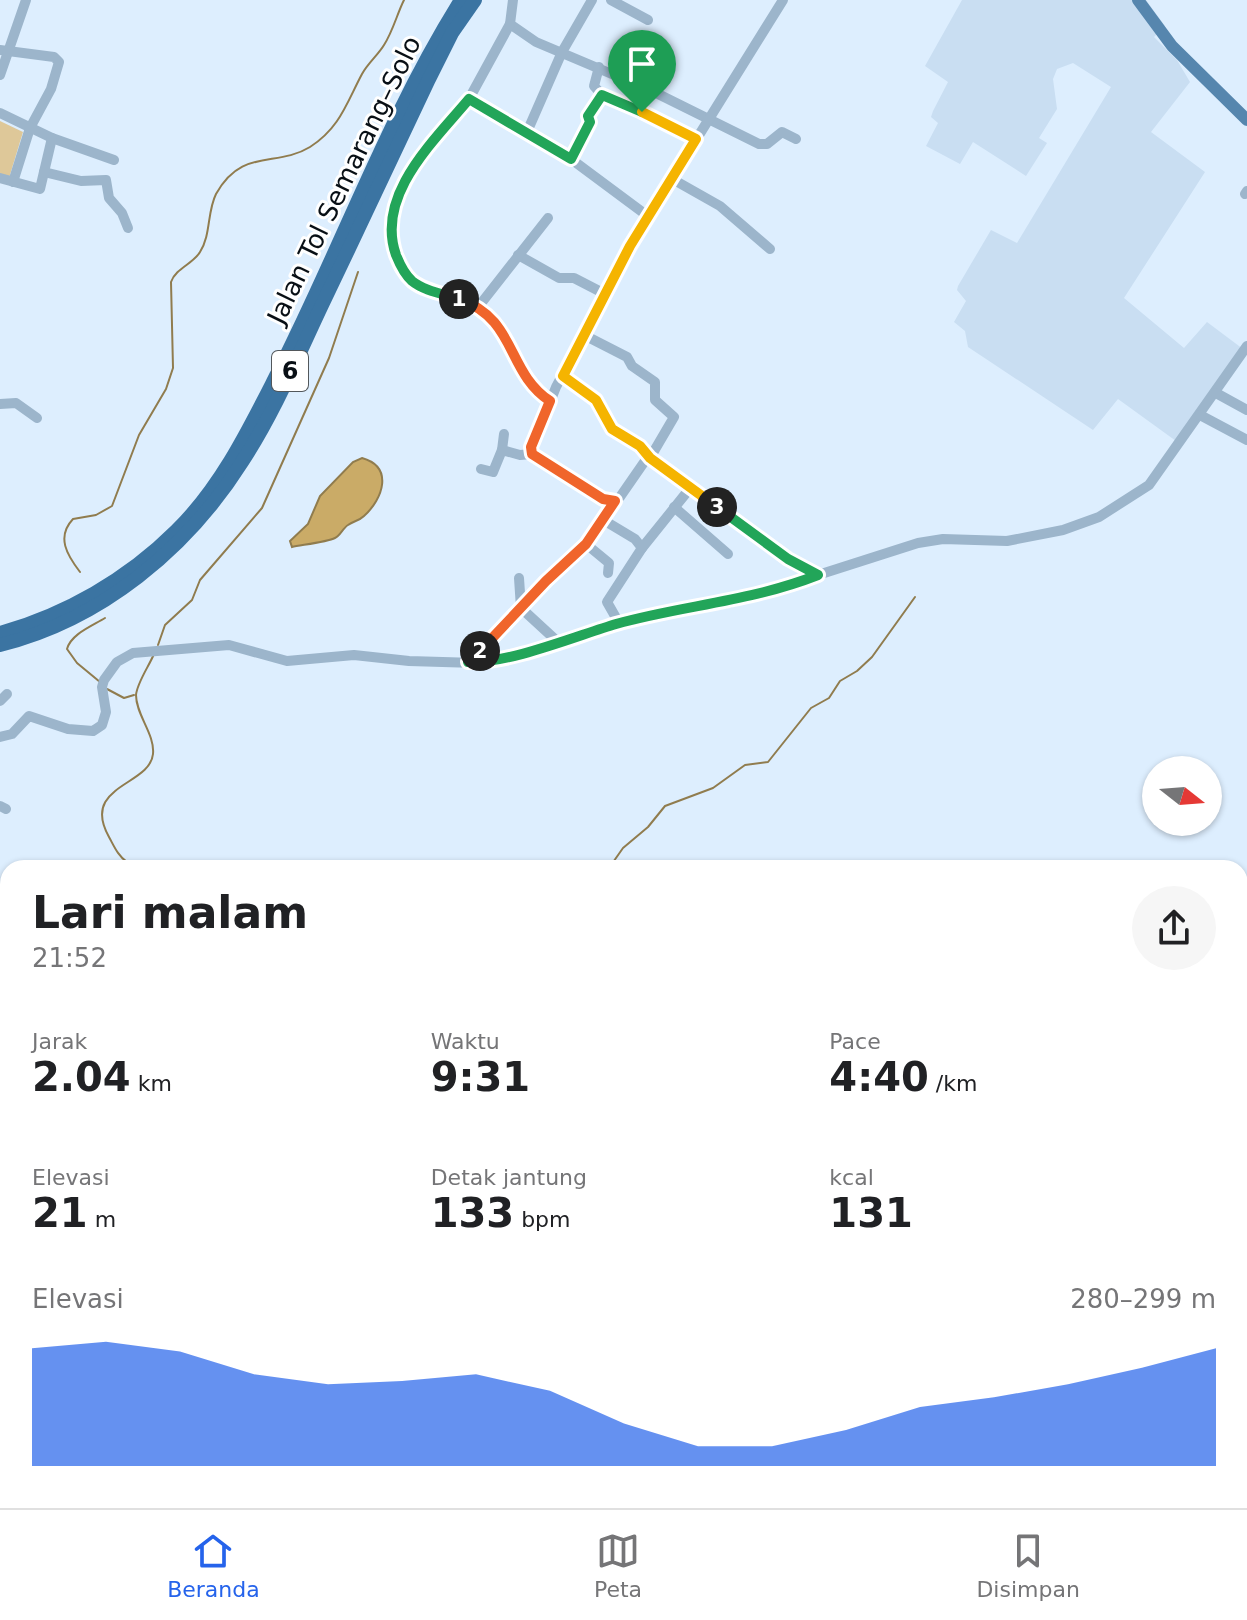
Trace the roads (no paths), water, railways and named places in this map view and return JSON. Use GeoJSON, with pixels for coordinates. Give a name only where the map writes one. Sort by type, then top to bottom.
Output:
{"type":"FeatureCollection","features":[{"type":"Feature","properties":{"kind":"highway","name":"Jalan Tol Semarang–Solo"},"geometry":{"type":"LineString","coordinates":[[0,633],[34,624],[111,584],[176,532],[210,491],[242,443],[300,329],[402,109],[461,0]]}},
{"type":"Feature","properties":{"kind":"highway","name":"Jalan Tol Semarang–Solo"},"geometry":{"type":"LineString","coordinates":[[0,645],[58,625],[113,595],[166,555],[205,515],[257,438],[429,79],[452,33],[475,0]]}},
{"type":"Feature","properties":{"kind":"main road"},"geometry":{"type":"LineString","coordinates":[[1138,0],[1172,46],[1247,120]]}},
{"type":"Feature","properties":{"kind":"street"},"geometry":{"type":"LineString","coordinates":[[0,75],[5,50],[26,0]]}},
{"type":"Feature","properties":{"kind":"street"},"geometry":{"type":"LineString","coordinates":[[513,0],[510,24],[469,99],[412,169],[396,203],[390,230],[402,269],[411,280],[479,306],[501,331],[530,382],[550,401]]}},
{"type":"Feature","properties":{"kind":"street"},"geometry":{"type":"LineString","coordinates":[[527,132],[562,52],[592,0]]}},
{"type":"Feature","properties":{"kind":"street"},"geometry":{"type":"LineString","coordinates":[[611,0],[648,20]]}},
{"type":"Feature","properties":{"kind":"street"},"geometry":{"type":"LineString","coordinates":[[532,454],[531,447],[550,401],[605,294],[696,139],[783,0]]}},
{"type":"Feature","properties":{"kind":"street"},"geometry":{"type":"LineString","coordinates":[[510,24],[536,42],[599,67],[759,144],[767,144],[782,132],[796,139]]}},
{"type":"Feature","properties":{"kind":"street"},"geometry":{"type":"LineString","coordinates":[[5,50],[54,57],[59,62],[51,89],[30,128],[13,182]]}},
{"type":"Feature","properties":{"kind":"street"},"geometry":{"type":"LineString","coordinates":[[599,67],[594,86],[602,95],[696,139]]}},
{"type":"Feature","properties":{"kind":"street"},"geometry":{"type":"LineString","coordinates":[[571,159],[590,122],[588,116],[602,95]]}},
{"type":"Feature","properties":{"kind":"street"},"geometry":{"type":"LineString","coordinates":[[469,99],[571,159],[649,217]]}},
{"type":"Feature","properties":{"kind":"street"},"geometry":{"type":"LineString","coordinates":[[0,113],[52,138],[114,160]]}},
{"type":"Feature","properties":{"kind":"street"},"geometry":{"type":"LineString","coordinates":[[0,178],[37,190],[52,138]]}},
{"type":"Feature","properties":{"kind":"street"},"geometry":{"type":"LineString","coordinates":[[44,172],[81,181],[106,180],[109,198],[122,213],[128,228]]}},
{"type":"Feature","properties":{"kind":"street"},"geometry":{"type":"LineString","coordinates":[[674,180],[720,206],[770,249]]}},
{"type":"Feature","properties":{"kind":"street"},"geometry":{"type":"LineString","coordinates":[[479,306],[548,218]]}},
{"type":"Feature","properties":{"kind":"street"},"geometry":{"type":"LineString","coordinates":[[518,255],[559,278],[574,278],[605,294]]}},
{"type":"Feature","properties":{"kind":"street"},"geometry":{"type":"LineString","coordinates":[[468,662],[586,544],[605,521],[615,501],[650,458],[674,417],[655,400],[655,382],[632,366],[627,357],[584,335]]}},
{"type":"Feature","properties":{"kind":"street"},"geometry":{"type":"LineString","coordinates":[[0,737],[12,734],[29,716],[68,729],[93,731],[102,725],[106,712],[103,684],[110,669],[126,655],[229,645],[287,661],[354,655],[409,661],[468,662],[559,643],[619,623],[732,602],[918,543],[943,539],[1007,541],[1063,530],[1099,517],[1149,485],[1247,346]]}},
{"type":"Feature","properties":{"kind":"street"},"geometry":{"type":"LineString","coordinates":[[563,376],[596,400],[605,412],[609,427],[640,446],[650,458],[788,559],[818,575]]}},
{"type":"Feature","properties":{"kind":"street"},"geometry":{"type":"LineString","coordinates":[[1216,393],[1247,410]]}},
{"type":"Feature","properties":{"kind":"street"},"geometry":{"type":"LineString","coordinates":[[0,404],[16,403],[37,418]]}},
{"type":"Feature","properties":{"kind":"street"},"geometry":{"type":"LineString","coordinates":[[1200,415],[1247,440]]}},
{"type":"Feature","properties":{"kind":"street"},"geometry":{"type":"LineString","coordinates":[[481,469],[493,472],[502,450],[504,434]]}},
{"type":"Feature","properties":{"kind":"street"},"geometry":{"type":"LineString","coordinates":[[502,450],[520,455],[532,454],[603,499],[615,501]]}},
{"type":"Feature","properties":{"kind":"street"},"geometry":{"type":"LineString","coordinates":[[619,623],[607,602],[642,548],[691,487]]}},
{"type":"Feature","properties":{"kind":"street"},"geometry":{"type":"LineString","coordinates":[[674,507],[728,554]]}},
{"type":"Feature","properties":{"kind":"street"},"geometry":{"type":"LineString","coordinates":[[605,521],[635,539],[642,548]]}},
{"type":"Feature","properties":{"kind":"street"},"geometry":{"type":"LineString","coordinates":[[586,544],[609,563],[608,573]]}},
{"type":"Feature","properties":{"kind":"street"},"geometry":{"type":"LineString","coordinates":[[519,578],[521,608],[559,643]]}},
{"type":"Feature","properties":{"kind":"waterway"},"geometry":{"type":"LineString","coordinates":[[80,572],[65,546],[65,532],[73,519],[96,515],[112,506],[139,435],[166,389],[173,368],[171,282],[197,256],[203,245],[216,194],[237,170],[248,164],[297,153],[329,132],[342,114],[364,70],[382,49],[404,0]]}},
{"type":"Feature","properties":{"kind":"waterway"},"geometry":{"type":"LineString","coordinates":[[158,645],[165,625],[192,600],[200,580],[262,508],[329,358],[358,272]]}},
{"type":"Feature","properties":{"kind":"waterway"},"geometry":{"type":"LineString","coordinates":[[615,860],[665,806],[713,788],[745,765],[768,762],[811,708],[829,698],[840,681],[872,657],[915,597]]}},
{"type":"Feature","properties":{"kind":"waterway"},"geometry":{"type":"LineString","coordinates":[[100,682],[77,663],[67,649],[77,635],[105,618]]}},
{"type":"Feature","properties":{"kind":"waterway"},"geometry":{"type":"LineString","coordinates":[[125,860],[102,820],[103,807],[109,796],[149,765],[153,754],[136,695],[154,654]]}},
{"type":"Feature","properties":{"kind":"waterway"},"geometry":{"type":"LineString","coordinates":[[107,689],[124,698],[134,695]]}}]}
